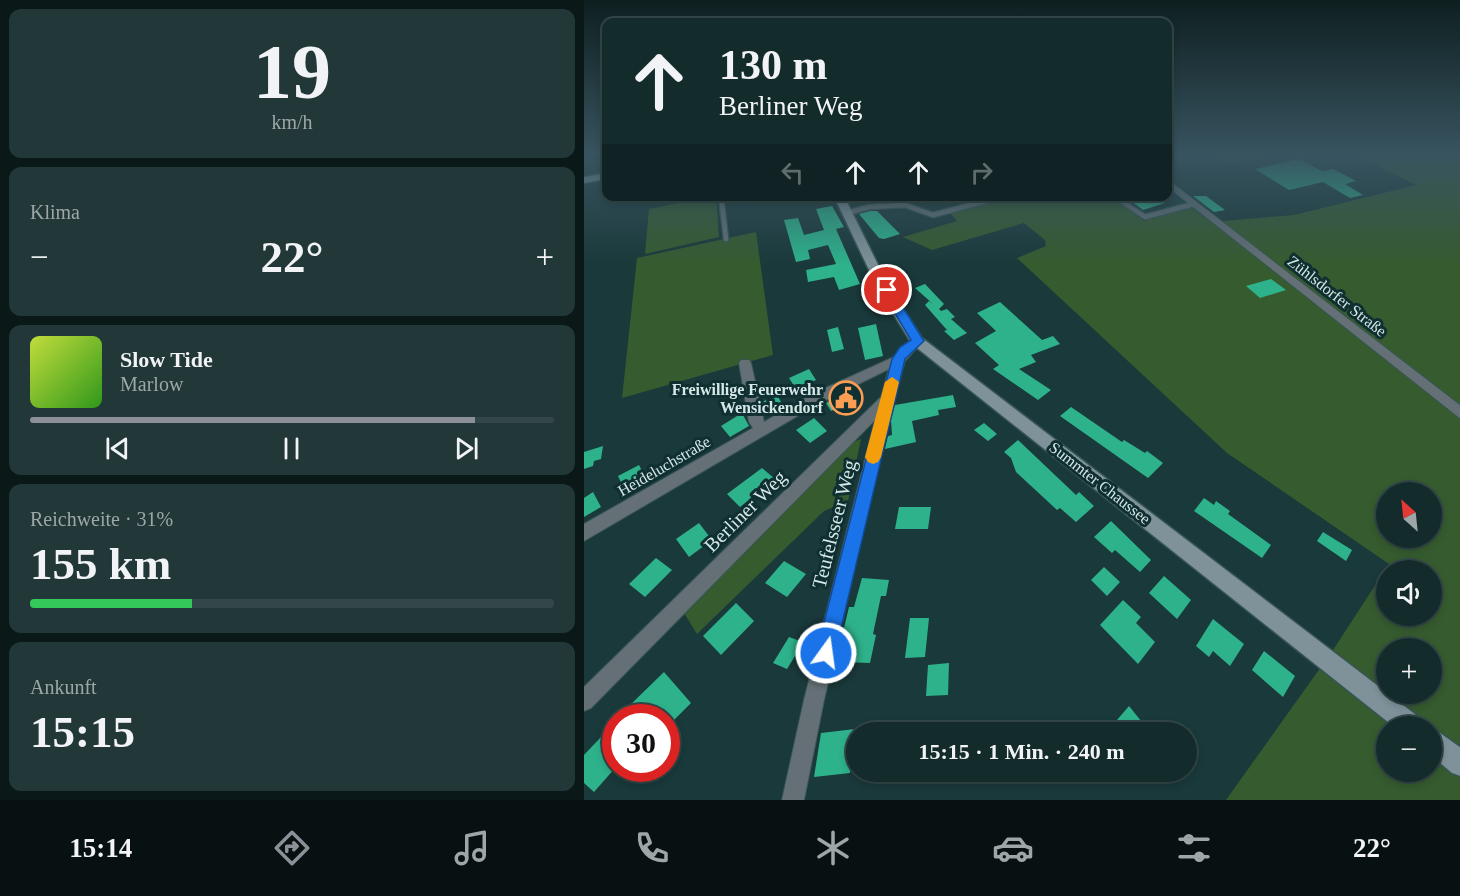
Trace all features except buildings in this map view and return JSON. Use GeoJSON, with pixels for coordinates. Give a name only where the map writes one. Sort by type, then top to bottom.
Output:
{"type":"FeatureCollection","features":[{"type":"Feature","properties":{"kind":"main road","name":"Summter Chaussee"},"geometry":{"type":"LineString","coordinates":[[841,201],[869,259],[917,341],[1399,716]]}},
{"type":"Feature","properties":{"kind":"main road"},"geometry":{"type":"LineString","coordinates":[[1442,749],[1460,764]]}},
{"type":"Feature","properties":{"kind":"street","name":"Zühlsdorfer Straße"},"geometry":{"type":"LineString","coordinates":[[1178,191],[1460,414]]}},
{"type":"Feature","properties":{"kind":"street","name":"Berliner Weg"},"geometry":{"type":"LineString","coordinates":[[584,701],[887,399],[899,359],[904,350],[917,341]]}},
{"type":"Feature","properties":{"kind":"street","name":"Heideluchstraße"},"geometry":{"type":"LineString","coordinates":[[584,533],[813,400],[899,359]]}},
{"type":"Feature","properties":{"kind":"street"},"geometry":{"type":"LineString","coordinates":[[746,363],[756,422],[762,429]]}},
{"type":"Feature","properties":{"kind":"street","name":"Teufelsseer Weg"},"geometry":{"type":"LineString","coordinates":[[793,800],[817,688],[887,399]]}},
{"type":"Feature","properties":{"kind":"lane"},"geometry":{"type":"LineString","coordinates":[[722,201],[726,239]]}},
{"type":"Feature","properties":{"kind":"lane"},"geometry":{"type":"LineString","coordinates":[[847,213],[869,207],[905,205],[933,215],[986,201]]}},
{"type":"Feature","properties":{"kind":"lane"},"geometry":{"type":"LineString","coordinates":[[1121,201],[1145,217],[1194,204]]}},
{"type":"Feature","properties":{"kind":"green space"},"geometry":{"type":"Polygon","coordinates":[[[1390,191],[1460,191],[1460,800],[1226,800],[1333,650],[1376,584],[1376,626],[1442,626],[1442,560],[1383,560],[1227,453],[1017,258],[1046,246],[1045,240],[1024,223],[932,250],[903,237],[957,221],[947,210],[981,201],[1116,201],[1144,221],[1191,207],[1211,222],[1294,215],[1390,191]]]}},
{"type":"Feature","properties":{"kind":"green space"},"geometry":{"type":"Polygon","coordinates":[[[688,201],[716,201],[719,237],[645,254],[649,209],[688,201]]]}},
{"type":"Feature","properties":{"kind":"green space"},"geometry":{"type":"Polygon","coordinates":[[[756,232],[773,355],[622,398],[637,258],[756,232]]]}},
{"type":"Feature","properties":{"kind":"green space"},"geometry":{"type":"Polygon","coordinates":[[[861,439],[848,501],[824,511],[697,634],[684,613],[843,446],[861,439]]]}},
{"type":"Feature","properties":{"kind":"slow traffic"},"geometry":{"type":"LineString","coordinates":[[873,457],[892,382]]}},
{"type":"Feature","properties":{"kind":"place","name":"Freiwillige Feuerwehr Wensickendorf"},"geometry":{"type":"Point","coordinates":[846,398]}},
{"type":"Feature","properties":{"kind":"route"},"geometry":{"type":"LineString","coordinates":[[826,653],[887,399],[899,359],[904,350],[917,341],[887,290]]}}]}
